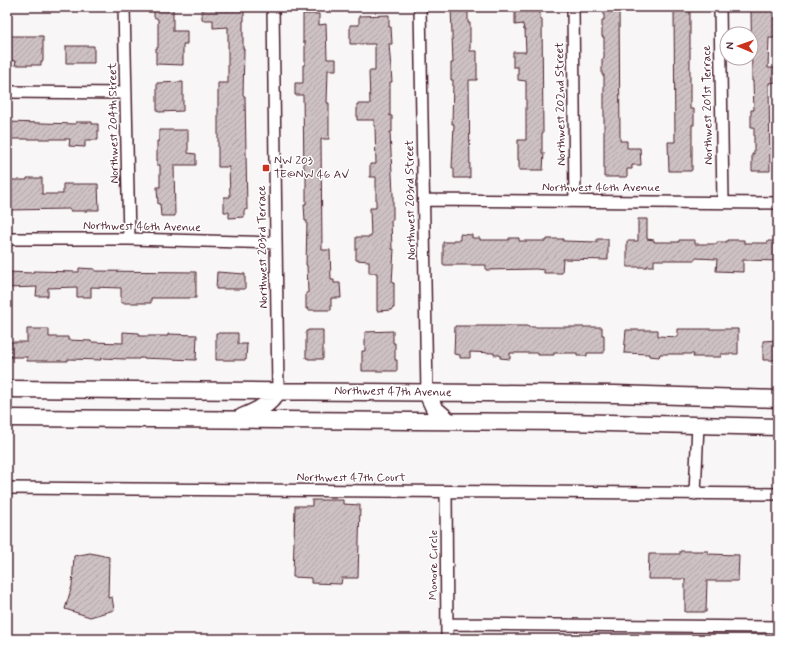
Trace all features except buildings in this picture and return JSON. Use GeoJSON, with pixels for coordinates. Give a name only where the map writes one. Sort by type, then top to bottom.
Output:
{"type":"FeatureCollection","features":[{"type":"Feature","properties":{"kind":"main road","name":"Northwest 47th Avenue"},"geometry":{"type":"LineString","coordinates":[[7,389],[644,395],[778,399]]}},
{"type":"Feature","properties":{"kind":"main road"},"geometry":{"type":"LineString","coordinates":[[235,419],[256,412],[273,400],[278,391]]}},
{"type":"Feature","properties":{"kind":"main road"},"geometry":{"type":"LineString","coordinates":[[427,393],[434,408],[450,421]]}},
{"type":"Feature","properties":{"kind":"main road"},"geometry":{"type":"LineString","coordinates":[[7,418],[450,421],[777,426]]}},
{"type":"Feature","properties":{"kind":"street","name":"Northwest 204th Street"},"geometry":{"type":"LineString","coordinates":[[124,7],[129,239]]}},
{"type":"Feature","properties":{"kind":"street","name":"Northwest 203rd Terrace"},"geometry":{"type":"LineString","coordinates":[[273,7],[278,391]]}},
{"type":"Feature","properties":{"kind":"street","name":"Northwest 203rd Street"},"geometry":{"type":"LineString","coordinates":[[420,7],[427,393]]}},
{"type":"Feature","properties":{"kind":"street","name":"Northwest 202nd Street"},"geometry":{"type":"LineString","coordinates":[[573,7],[575,201]]}},
{"type":"Feature","properties":{"kind":"street","name":"Northwest 201st Terrace"},"geometry":{"type":"LineString","coordinates":[[720,7],[723,202]]}},
{"type":"Feature","properties":{"kind":"street"},"geometry":{"type":"LineString","coordinates":[[7,92],[126,93]]}},
{"type":"Feature","properties":{"kind":"street","name":"Northwest 46th Avenue"},"geometry":{"type":"LineString","coordinates":[[424,200],[778,203]]}},
{"type":"Feature","properties":{"kind":"street","name":"Northwest 46th Avenue"},"geometry":{"type":"LineString","coordinates":[[7,239],[129,239],[276,243]]}},
{"type":"Feature","properties":{"kind":"street"},"geometry":{"type":"LineString","coordinates":[[695,494],[698,424]]}},
{"type":"Feature","properties":{"kind":"street","name":"Northwest 47th Court"},"geometry":{"type":"LineString","coordinates":[[7,488],[778,494]]}},
{"type":"Feature","properties":{"kind":"street","name":"Monore Circle"},"geometry":{"type":"LineString","coordinates":[[446,492],[447,639]]}},
{"type":"Feature","properties":{"kind":"street"},"geometry":{"type":"LineString","coordinates":[[447,624],[778,627]]}},
{"type":"Feature","properties":{"kind":"place","name":"NW 203 TE@NW 46 AV"},"geometry":{"type":"Point","coordinates":[266,168]}}]}
